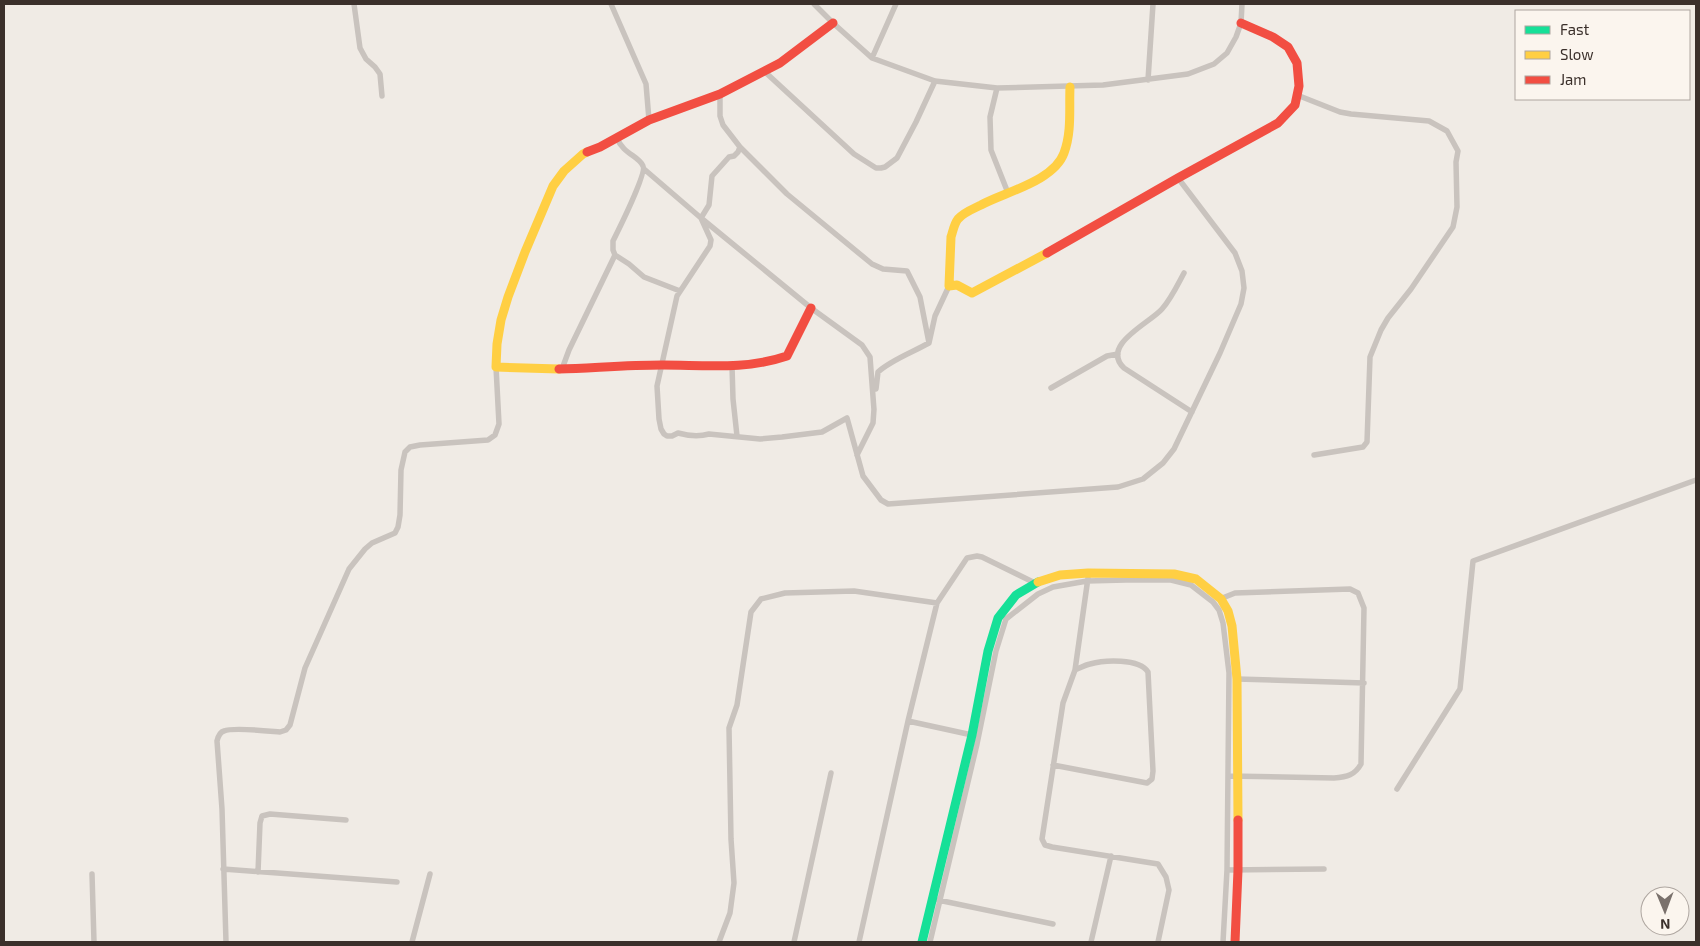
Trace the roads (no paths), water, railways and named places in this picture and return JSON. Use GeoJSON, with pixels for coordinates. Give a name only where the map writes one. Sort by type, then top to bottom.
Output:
{"type":"FeatureCollection","features":[{"type":"Feature","properties":{"kind":"street"},"geometry":{"type":"LineString","coordinates":[[354,4],[360,48],[366,59],[380,74],[382,96]]}},
{"type":"Feature","properties":{"kind":"street"},"geometry":{"type":"LineString","coordinates":[[611,4],[646,84],[650,120]]}},
{"type":"Feature","properties":{"kind":"street"},"geometry":{"type":"LineString","coordinates":[[814,4],[833,24],[872,58],[935,82],[997,88],[1103,85],[1188,74],[1214,64],[1227,53],[1241,23],[1242,4]]}},
{"type":"Feature","properties":{"kind":"street"},"geometry":{"type":"LineString","coordinates":[[872,58],[896,4]]}},
{"type":"Feature","properties":{"kind":"street"},"geometry":{"type":"LineString","coordinates":[[1148,80],[1153,4]]}},
{"type":"Feature","properties":{"kind":"street"},"geometry":{"type":"LineString","coordinates":[[949,286],[957,285],[972,293],[1036,260],[1278,123],[1295,105],[1299,86],[1297,63],[1288,47],[1273,37],[1241,23]]}},
{"type":"Feature","properties":{"kind":"street"},"geometry":{"type":"LineString","coordinates":[[226,942],[222,810],[217,740],[219,735],[223,731],[238,730],[280,732],[286,730],[290,725],[305,668],[349,569],[372,543],[395,533],[398,527],[401,470],[405,452],[410,447],[488,440],[495,435],[499,424],[496,367],[497,339],[512,286],[553,186],[564,171],[583,154],[650,120],[720,94],[780,63],[833,24]]}},
{"type":"Feature","properties":{"kind":"street"},"geometry":{"type":"LineString","coordinates":[[764,71],[854,154],[876,168],[885,167],[896,158],[935,82]]}},
{"type":"Feature","properties":{"kind":"street"},"geometry":{"type":"LineString","coordinates":[[847,418],[857,455],[873,423],[878,372],[886,364],[929,343],[935,316],[949,286],[953,230],[957,220],[971,210],[1052,171],[1063,157],[1068,142],[1070,86]]}},
{"type":"Feature","properties":{"kind":"street"},"geometry":{"type":"LineString","coordinates":[[997,88],[990,118],[991,150],[1008,193]]}},
{"type":"Feature","properties":{"kind":"street"},"geometry":{"type":"LineString","coordinates":[[720,94],[720,116],[723,125],[740,147],[787,194],[872,264],[883,269],[907,271],[920,296],[929,343]]}},
{"type":"Feature","properties":{"kind":"street"},"geometry":{"type":"LineString","coordinates":[[1297,95],[1340,112],[1429,121],[1447,131],[1458,151],[1456,162],[1457,208],[1453,227],[1411,290],[1388,318],[1370,357],[1366,442],[1363,447],[1314,455]]}},
{"type":"Feature","properties":{"kind":"street"},"geometry":{"type":"LineString","coordinates":[[617,138],[621,147],[643,164],[644,169],[701,218],[812,308],[862,345],[870,358],[874,410]]}},
{"type":"Feature","properties":{"kind":"street"},"geometry":{"type":"LineString","coordinates":[[701,218],[709,205],[712,176],[729,157],[734,156],[738,152],[740,147]]}},
{"type":"Feature","properties":{"kind":"street"},"geometry":{"type":"LineString","coordinates":[[644,169],[613,241],[613,250],[615,255],[644,277],[680,291]]}},
{"type":"Feature","properties":{"kind":"street"},"geometry":{"type":"LineString","coordinates":[[847,418],[863,476],[881,500],[888,504],[1118,487],[1143,479],[1163,463],[1174,448],[1220,353],[1240,304],[1244,288],[1242,272],[1235,253],[1178,178]]}},
{"type":"Feature","properties":{"kind":"street"},"geometry":{"type":"LineString","coordinates":[[701,218],[711,240],[710,246],[680,291],[675,305],[657,386],[659,420],[664,434],[672,436],[678,433],[688,436],[709,434],[760,439],[822,432],[847,418]]}},
{"type":"Feature","properties":{"kind":"street"},"geometry":{"type":"LineString","coordinates":[[562,369],[569,350],[615,255]]}},
{"type":"Feature","properties":{"kind":"street"},"geometry":{"type":"LineString","coordinates":[[1184,273],[1162,310],[1127,337],[1118,354],[1118,360],[1124,368],[1192,412]]}},
{"type":"Feature","properties":{"kind":"street"},"geometry":{"type":"LineString","coordinates":[[496,367],[530,370],[662,365],[742,367],[774,361],[787,356],[812,308]]}},
{"type":"Feature","properties":{"kind":"street"},"geometry":{"type":"LineString","coordinates":[[1051,388],[1107,356],[1118,354]]}},
{"type":"Feature","properties":{"kind":"street"},"geometry":{"type":"LineString","coordinates":[[732,366],[737,436]]}},
{"type":"Feature","properties":{"kind":"street"},"geometry":{"type":"LineString","coordinates":[[1398,789],[1460,690],[1473,561],[1696,480]]}},
{"type":"Feature","properties":{"kind":"street"},"geometry":{"type":"LineString","coordinates":[[859,942],[908,721],[937,603],[967,558],[982,557],[1035,583]]}},
{"type":"Feature","properties":{"kind":"street"},"geometry":{"type":"LineString","coordinates":[[930,942],[936,900],[972,735],[988,651],[998,618],[1016,595],[1035,583],[1060,576],[1174,574],[1196,579],[1228,611],[1232,626],[1237,679],[1223,942]]}},
{"type":"Feature","properties":{"kind":"street"},"geometry":{"type":"LineString","coordinates":[[1088,577],[1075,670],[1062,703],[1042,839],[1045,844],[1052,847],[1158,864],[1166,877],[1169,890],[1158,942]]}},
{"type":"Feature","properties":{"kind":"street"},"geometry":{"type":"LineString","coordinates":[[922,942],[936,900],[978,744],[996,651],[1006,620],[1038,594],[1053,587],[1088,577]]}},
{"type":"Feature","properties":{"kind":"street"},"geometry":{"type":"LineString","coordinates":[[1217,600],[1235,593],[1350,588],[1358,593],[1364,608],[1361,764],[1353,774],[1346,777],[1316,779],[1232,776]]}},
{"type":"Feature","properties":{"kind":"street"},"geometry":{"type":"LineString","coordinates":[[720,942],[730,913],[734,883],[731,839],[730,728],[737,705],[752,612],[761,599],[785,594],[854,591],[937,603]]}},
{"type":"Feature","properties":{"kind":"street"},"geometry":{"type":"LineString","coordinates":[[1217,600],[1223,623],[1229,673],[1232,776],[1238,870],[1235,942]]}},
{"type":"Feature","properties":{"kind":"street"},"geometry":{"type":"LineString","coordinates":[[1052,766],[1147,783],[1152,779],[1148,672],[1145,668],[1130,661],[1092,663],[1075,670]]}},
{"type":"Feature","properties":{"kind":"street"},"geometry":{"type":"LineString","coordinates":[[1237,679],[1364,683]]}},
{"type":"Feature","properties":{"kind":"street"},"geometry":{"type":"LineString","coordinates":[[908,721],[972,735]]}},
{"type":"Feature","properties":{"kind":"street"},"geometry":{"type":"LineString","coordinates":[[794,942],[831,773]]}},
{"type":"Feature","properties":{"kind":"street"},"geometry":{"type":"LineString","coordinates":[[258,872],[262,816],[270,814],[346,820]]}},
{"type":"Feature","properties":{"kind":"street"},"geometry":{"type":"LineString","coordinates":[[1091,942],[1111,856]]}},
{"type":"Feature","properties":{"kind":"street"},"geometry":{"type":"LineString","coordinates":[[1227,870],[1324,869]]}},
{"type":"Feature","properties":{"kind":"street"},"geometry":{"type":"LineString","coordinates":[[223,870],[397,882]]}},
{"type":"Feature","properties":{"kind":"street"},"geometry":{"type":"LineString","coordinates":[[92,874],[94,942]]}},
{"type":"Feature","properties":{"kind":"street"},"geometry":{"type":"LineString","coordinates":[[412,942],[430,874]]}},
{"type":"Feature","properties":{"kind":"street"},"geometry":{"type":"LineString","coordinates":[[936,900],[1053,924]]}}]}
